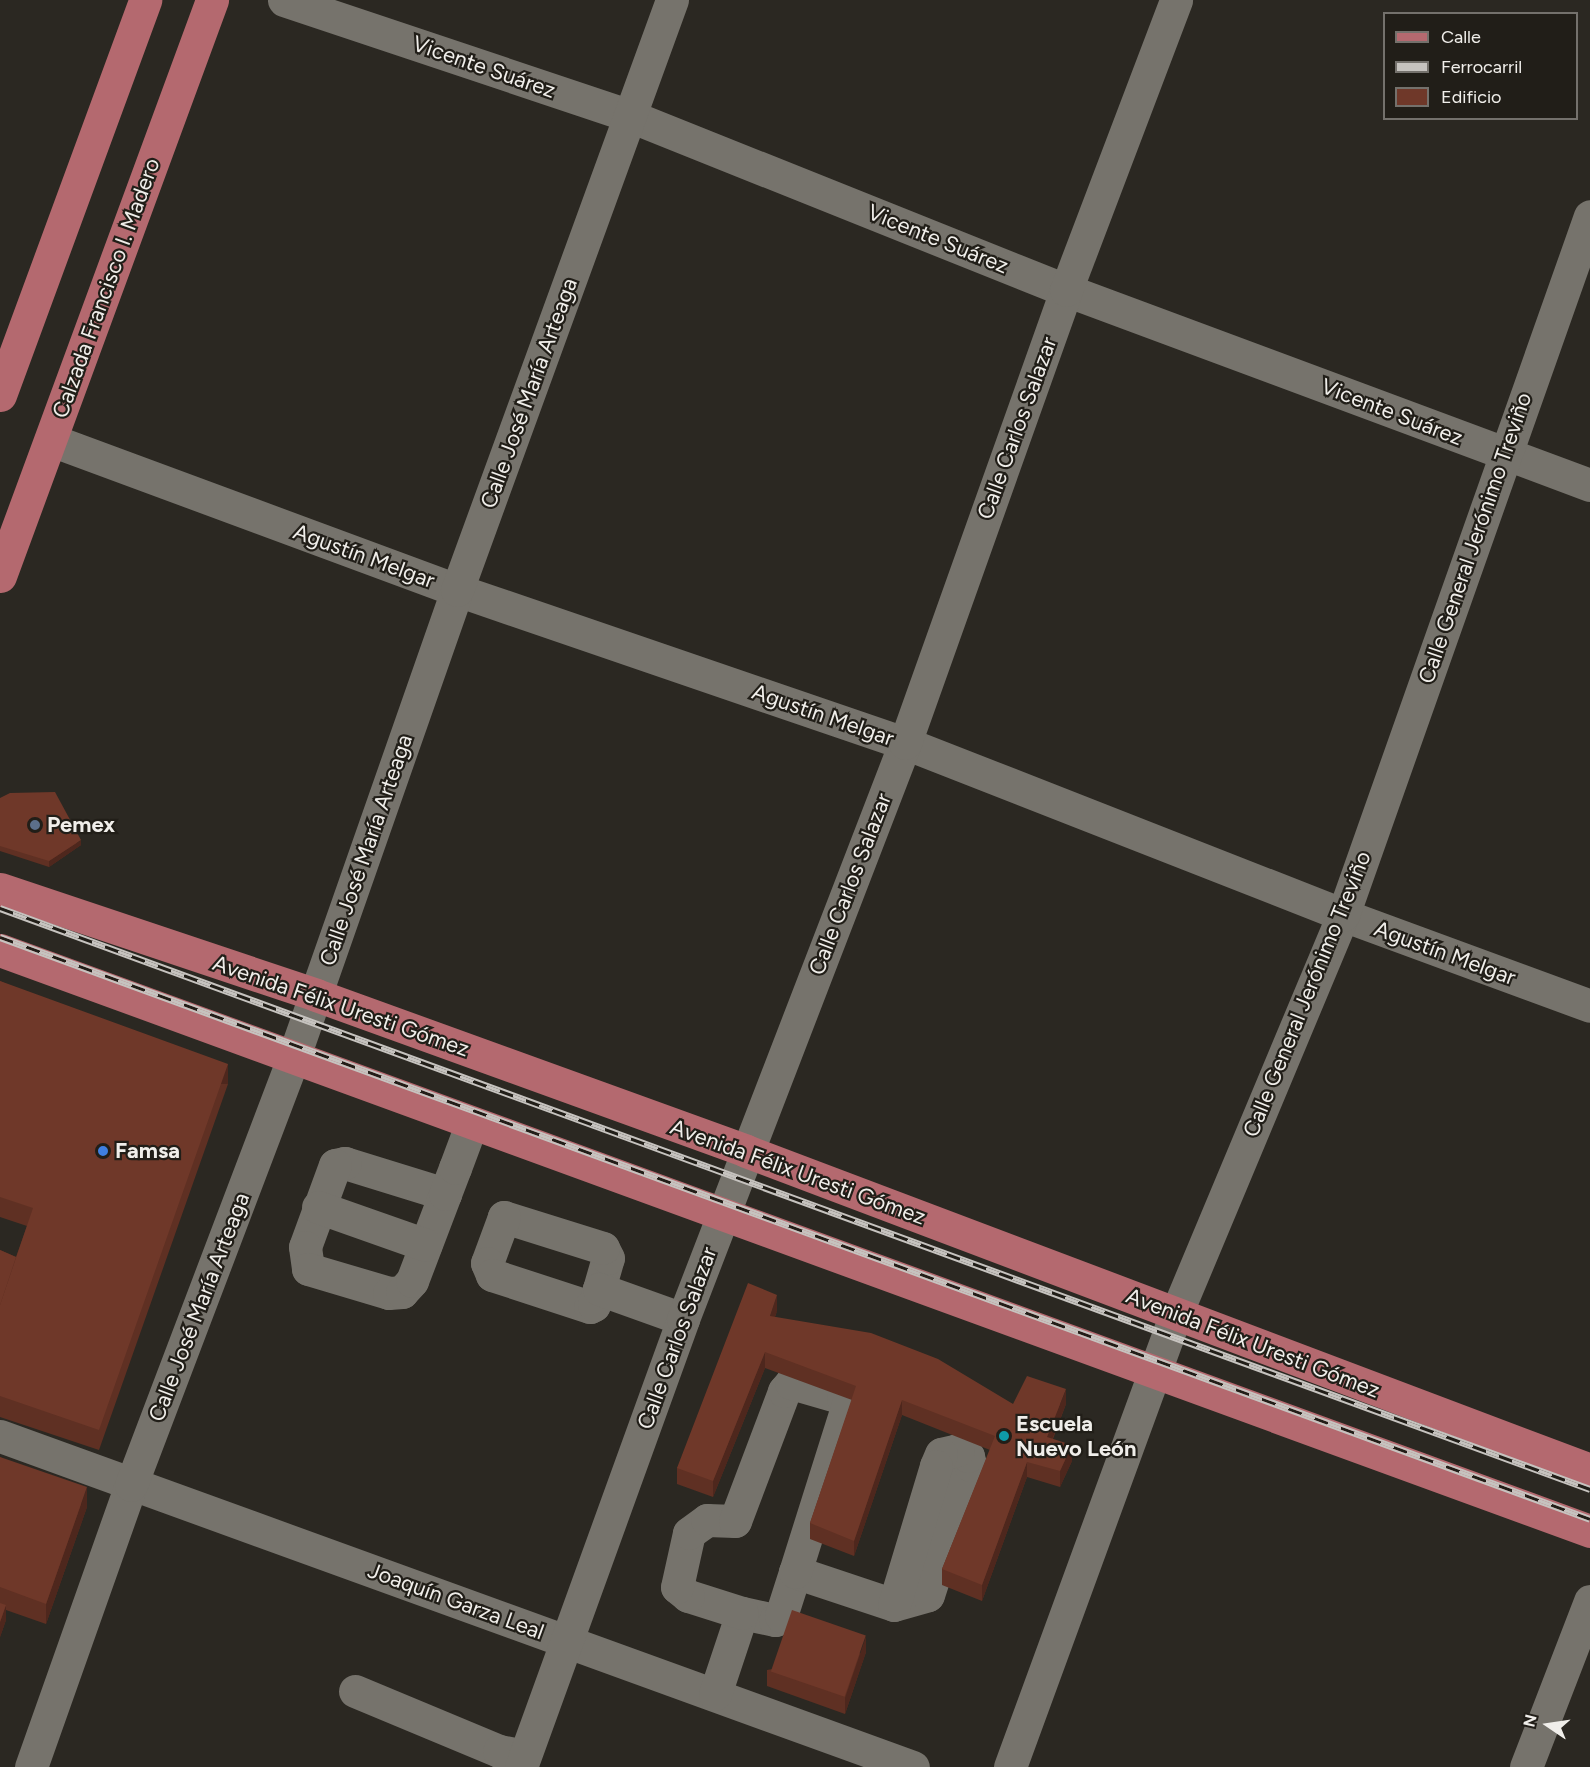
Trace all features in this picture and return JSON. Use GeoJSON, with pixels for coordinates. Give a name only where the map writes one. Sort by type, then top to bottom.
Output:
{"type":"FeatureCollection","features":[{"type":"Feature","properties":{"kind":"main road"},"geometry":{"type":"LineString","coordinates":[[0,395],[145,0]]}},
{"type":"Feature","properties":{"kind":"main road","name":"Calzada Francisco I. Madero"},"geometry":{"type":"LineString","coordinates":[[0,576],[212,0]]}},
{"type":"Feature","properties":{"kind":"main road","name":"Avenida Félix Uresti Gómez"},"geometry":{"type":"LineString","coordinates":[[0,889],[316,995],[746,1151],[1590,1470]]}},
{"type":"Feature","properties":{"kind":"main road"},"geometry":{"type":"LineString","coordinates":[[0,950],[294,1056],[471,1125],[724,1213],[1590,1532]]}},
{"type":"Feature","properties":{"kind":"street","name":"Vicente Suárez"},"geometry":{"type":"LineString","coordinates":[[284,0],[630,116],[1066,290],[1590,485]]}},
{"type":"Feature","properties":{"kind":"street","name":"Calle José María Arteaga"},"geometry":{"type":"LineString","coordinates":[[31,1767],[131,1485],[294,1056],[457,590],[672,0]]}},
{"type":"Feature","properties":{"kind":"street","name":"Calle Carlos Salazar"},"geometry":{"type":"LineString","coordinates":[[523,1762],[683,1319],[904,743],[1066,290],[1176,0]]}},
{"type":"Feature","properties":{"kind":"street","name":"Calle General Jerónimo Treviño"},"geometry":{"type":"LineString","coordinates":[[1011,1767],[1176,1314],[1343,915],[1590,216]]}},
{"type":"Feature","properties":{"kind":"street","name":"Agustín Melgar"},"geometry":{"type":"LineString","coordinates":[[51,440],[457,590],[904,743],[1343,915],[1590,1006]]}},
{"type":"Feature","properties":{"kind":"street"},"geometry":{"type":"LineString","coordinates":[[445,1194],[345,1163],[335,1164],[329,1174],[305,1246],[308,1269],[389,1293],[402,1292],[412,1281],[426,1245],[471,1125]]}},
{"type":"Feature","properties":{"kind":"street"},"geometry":{"type":"LineString","coordinates":[[318,1207],[426,1245]]}},
{"type":"Feature","properties":{"kind":"street"},"geometry":{"type":"LineString","coordinates":[[598,1289],[683,1319]]}},
{"type":"Feature","properties":{"kind":"street"},"geometry":{"type":"LineString","coordinates":[[791,1383],[843,1398],[848,1404],[781,1616],[775,1620],[742,1613],[682,1593],[677,1587],[689,1533],[697,1524],[708,1520],[735,1521],[741,1513],[784,1390],[791,1383]]}},
{"type":"Feature","properties":{"kind":"street","name":"Joaquín Garza Leal"},"geometry":{"type":"LineString","coordinates":[[0,1436],[913,1767]]}},
{"type":"Feature","properties":{"kind":"street"},"geometry":{"type":"LineString","coordinates":[[795,1572],[894,1605]]}},
{"type":"Feature","properties":{"kind":"street"},"geometry":{"type":"LineString","coordinates":[[1526,1767],[1590,1601]]}},
{"type":"Feature","properties":{"kind":"street"},"geometry":{"type":"LineString","coordinates":[[715,1694],[742,1613]]}},
{"type":"Feature","properties":{"kind":"street"},"geometry":{"type":"LineString","coordinates":[[355,1691],[523,1762]]}},
{"type":"Feature","properties":{"kind":"building","name":"Pemex"},"geometry":{"type":"Polygon","coordinates":[[[55,792],[81,840],[49,861],[0,846],[0,798],[10,793],[55,792]]]}},
{"type":"Feature","properties":{"kind":"building"},"geometry":{"type":"Polygon","coordinates":[[[0,981],[228,1064],[99,1430],[0,1396],[0,1305],[33,1208],[0,1197],[0,981]]]}},
{"type":"Feature","properties":{"kind":"building"},"geometry":{"type":"Polygon","coordinates":[[[0,1250],[16,1257],[0,1305],[0,1250]]]}},
{"type":"Feature","properties":{"kind":"building","name":"Escuela Nuevo León"},"geometry":{"type":"Polygon","coordinates":[[[748,1283],[777,1295],[770,1316],[871,1333],[938,1359],[1013,1404],[1027,1376],[1066,1389],[1047,1437],[1072,1445],[1060,1471],[1027,1462],[982,1585],[942,1569],[995,1436],[902,1400],[854,1541],[810,1523],[856,1386],[765,1352],[713,1481],[677,1468],[748,1283]]]}},
{"type":"Feature","properties":{"kind":"building"},"geometry":{"type":"Polygon","coordinates":[[[0,1457],[87,1487],[46,1604],[0,1587],[0,1457]]]}},
{"type":"Feature","properties":{"kind":"building"},"geometry":{"type":"Polygon","coordinates":[[[0,1603],[6,1605],[0,1622],[0,1603]]]}},
{"type":"Feature","properties":{"kind":"building"},"geometry":{"type":"Polygon","coordinates":[[[792,1610],[866,1635],[845,1697],[771,1671],[792,1610]]]}},
{"type":"Feature","properties":{"kind":"railway"},"geometry":{"type":"LineString","coordinates":[[0,908],[1590,1489]]}},
{"type":"Feature","properties":{"kind":"railway"},"geometry":{"type":"LineString","coordinates":[[0,937],[1590,1519]]}},
{"type":"Feature","properties":{"kind":"place","name":"Pemex"},"geometry":{"type":"Point","coordinates":[35,825]}},
{"type":"Feature","properties":{"kind":"place","name":"Famsa"},"geometry":{"type":"Point","coordinates":[103,1151]}},
{"type":"Feature","properties":{"kind":"place","name":"Escuela Nuevo León"},"geometry":{"type":"Point","coordinates":[1004,1436]}}]}
